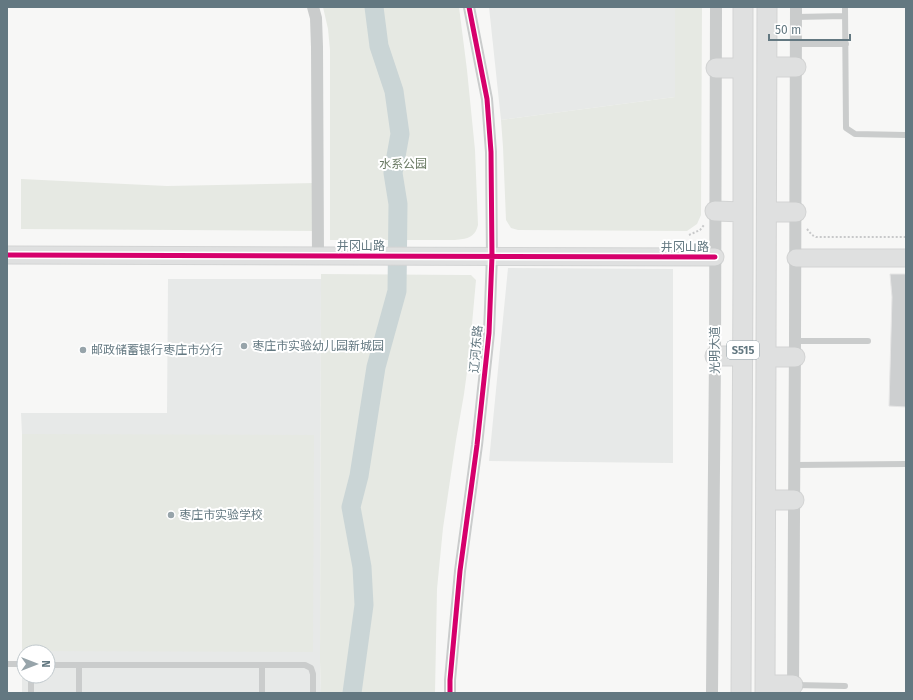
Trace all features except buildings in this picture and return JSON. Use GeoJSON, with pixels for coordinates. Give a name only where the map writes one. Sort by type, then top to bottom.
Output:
{"type":"FeatureCollection","features":[{"type":"Feature","properties":{"kind":"main road","name":"S515"},"geometry":{"type":"LineString","coordinates":[[741,693],[743,7]]}},
{"type":"Feature","properties":{"kind":"main road","name":"S515"},"geometry":{"type":"LineString","coordinates":[[765,689],[767,7]]}},
{"type":"Feature","properties":{"kind":"main road"},"geometry":{"type":"LineString","coordinates":[[767,67],[796,67]]}},
{"type":"Feature","properties":{"kind":"main road"},"geometry":{"type":"LineString","coordinates":[[716,68],[743,68]]}},
{"type":"Feature","properties":{"kind":"main road"},"geometry":{"type":"LineString","coordinates":[[711,216],[743,212]]}},
{"type":"Feature","properties":{"kind":"main road"},"geometry":{"type":"LineString","coordinates":[[767,212],[801,220]]}},
{"type":"Feature","properties":{"kind":"main road"},"geometry":{"type":"LineString","coordinates":[[766,357],[795,349]]}},
{"type":"Feature","properties":{"kind":"main road"},"geometry":{"type":"LineString","coordinates":[[716,356],[743,356]]}},
{"type":"Feature","properties":{"kind":"main road"},"geometry":{"type":"LineString","coordinates":[[766,500],[794,500]]}},
{"type":"Feature","properties":{"kind":"main road"},"geometry":{"type":"LineString","coordinates":[[765,689],[793,689]]}},
{"type":"Feature","properties":{"kind":"street"},"geometry":{"type":"LineString","coordinates":[[313,7],[316,18],[317,47],[318,256]]}},
{"type":"Feature","properties":{"kind":"street","name":"辽河东路"},"geometry":{"type":"LineString","coordinates":[[450,693],[460,571],[477,445],[489,333],[492,256],[491,152],[487,99],[469,7]]}},
{"type":"Feature","properties":{"kind":"street","name":"光明大道"},"geometry":{"type":"LineString","coordinates":[[712,693],[716,257],[711,216],[716,68],[716,7]]}},
{"type":"Feature","properties":{"kind":"street"},"geometry":{"type":"LineString","coordinates":[[793,689],[796,258],[801,220],[796,67],[796,12]]}},
{"type":"Feature","properties":{"kind":"street","name":"井冈山路"},"geometry":{"type":"LineString","coordinates":[[7,255],[716,257]]}},
{"type":"Feature","properties":{"kind":"street"},"geometry":{"type":"LineString","coordinates":[[796,258],[906,258]]}},
{"type":"Feature","properties":{"kind":"lane"},"geometry":{"type":"LineString","coordinates":[[845,7],[846,128],[855,134],[906,135]]}},
{"type":"Feature","properties":{"kind":"lane"},"geometry":{"type":"LineString","coordinates":[[796,12],[845,16]]}},
{"type":"Feature","properties":{"kind":"lane"},"geometry":{"type":"LineString","coordinates":[[796,44],[846,44]]}},
{"type":"Feature","properties":{"kind":"lane"},"geometry":{"type":"LineString","coordinates":[[795,349],[868,341]]}},
{"type":"Feature","properties":{"kind":"lane"},"geometry":{"type":"LineString","coordinates":[[795,465],[906,464]]}},
{"type":"Feature","properties":{"kind":"lane"},"geometry":{"type":"LineString","coordinates":[[56,665],[304,665],[311,668],[313,674],[313,693]]}},
{"type":"Feature","properties":{"kind":"lane"},"geometry":{"type":"LineString","coordinates":[[79,665],[79,693]]}},
{"type":"Feature","properties":{"kind":"lane"},"geometry":{"type":"LineString","coordinates":[[262,665],[262,693]]}},
{"type":"Feature","properties":{"kind":"lane"},"geometry":{"type":"LineString","coordinates":[[793,689],[845,686]]}},
{"type":"Feature","properties":{"kind":"path"},"geometry":{"type":"LineString","coordinates":[[688,235],[700,230],[711,216]]}},
{"type":"Feature","properties":{"kind":"path"},"geometry":{"type":"LineString","coordinates":[[801,220],[812,235],[816,237],[906,237]]}},
{"type":"Feature","properties":{"kind":"shaded area"},"geometry":{"type":"Polygon","coordinates":[[[489,7],[675,7],[675,97],[501,120],[489,7]]]}},
{"type":"Feature","properties":{"kind":"shaded area"},"geometry":{"type":"Polygon","coordinates":[[[508,268],[673,269],[673,463],[489,461],[508,268]]]}},
{"type":"Feature","properties":{"kind":"shaded area","name":"枣庄市实验学校"},"geometry":{"type":"Polygon","coordinates":[[[168,279],[321,279],[321,693],[22,693],[22,684],[56,684],[56,644],[22,644],[21,413],[167,413],[168,279]]]}},
{"type":"Feature","properties":{"kind":"green space","name":"水系公园"},"geometry":{"type":"Polygon","coordinates":[[[323,7],[459,7],[475,150],[478,225],[475,233],[470,237],[455,240],[330,240],[330,50],[328,29],[323,7]]]}},
{"type":"Feature","properties":{"kind":"green space"},"geometry":{"type":"Polygon","coordinates":[[[675,7],[702,7],[701,215],[697,224],[687,231],[518,230],[511,228],[506,220],[501,120],[675,97],[675,7]]]}},
{"type":"Feature","properties":{"kind":"green space"},"geometry":{"type":"Polygon","coordinates":[[[21,179],[167,186],[315,183],[315,231],[21,229],[21,179]]]}},
{"type":"Feature","properties":{"kind":"green space"},"geometry":{"type":"Polygon","coordinates":[[[321,274],[471,275],[476,280],[469,357],[443,528],[437,589],[435,693],[321,693],[321,274]]]}},
{"type":"Feature","properties":{"kind":"green space","name":"枣庄市实验学校"},"geometry":{"type":"Polygon","coordinates":[[[22,434],[314,435],[313,652],[56,651],[56,644],[22,644],[22,434]]]}},
{"type":"Feature","properties":{"kind":"waterway"},"geometry":{"type":"LineString","coordinates":[[352,693],[364,605],[362,567],[351,507],[359,476],[376,367],[397,291],[398,204],[393,173],[400,134],[394,91],[379,46],[374,7]]}},
{"type":"Feature","properties":{"kind":"cycle path"},"geometry":{"type":"LineString","coordinates":[[450,693],[460,571],[477,445],[489,333],[492,256],[491,152],[487,99],[469,7]]}},
{"type":"Feature","properties":{"kind":"cycle path"},"geometry":{"type":"LineString","coordinates":[[7,255],[715,257]]}},
{"type":"Feature","properties":{"kind":"place","name":"枣庄市实验幼儿园新城园"},"geometry":{"type":"Point","coordinates":[244,346]}},
{"type":"Feature","properties":{"kind":"place","name":"邮政储蓄银行枣庄市分行"},"geometry":{"type":"Point","coordinates":[83,350]}},
{"type":"Feature","properties":{"kind":"place","name":"枣庄市实验学校"},"geometry":{"type":"Point","coordinates":[171,515]}}]}
